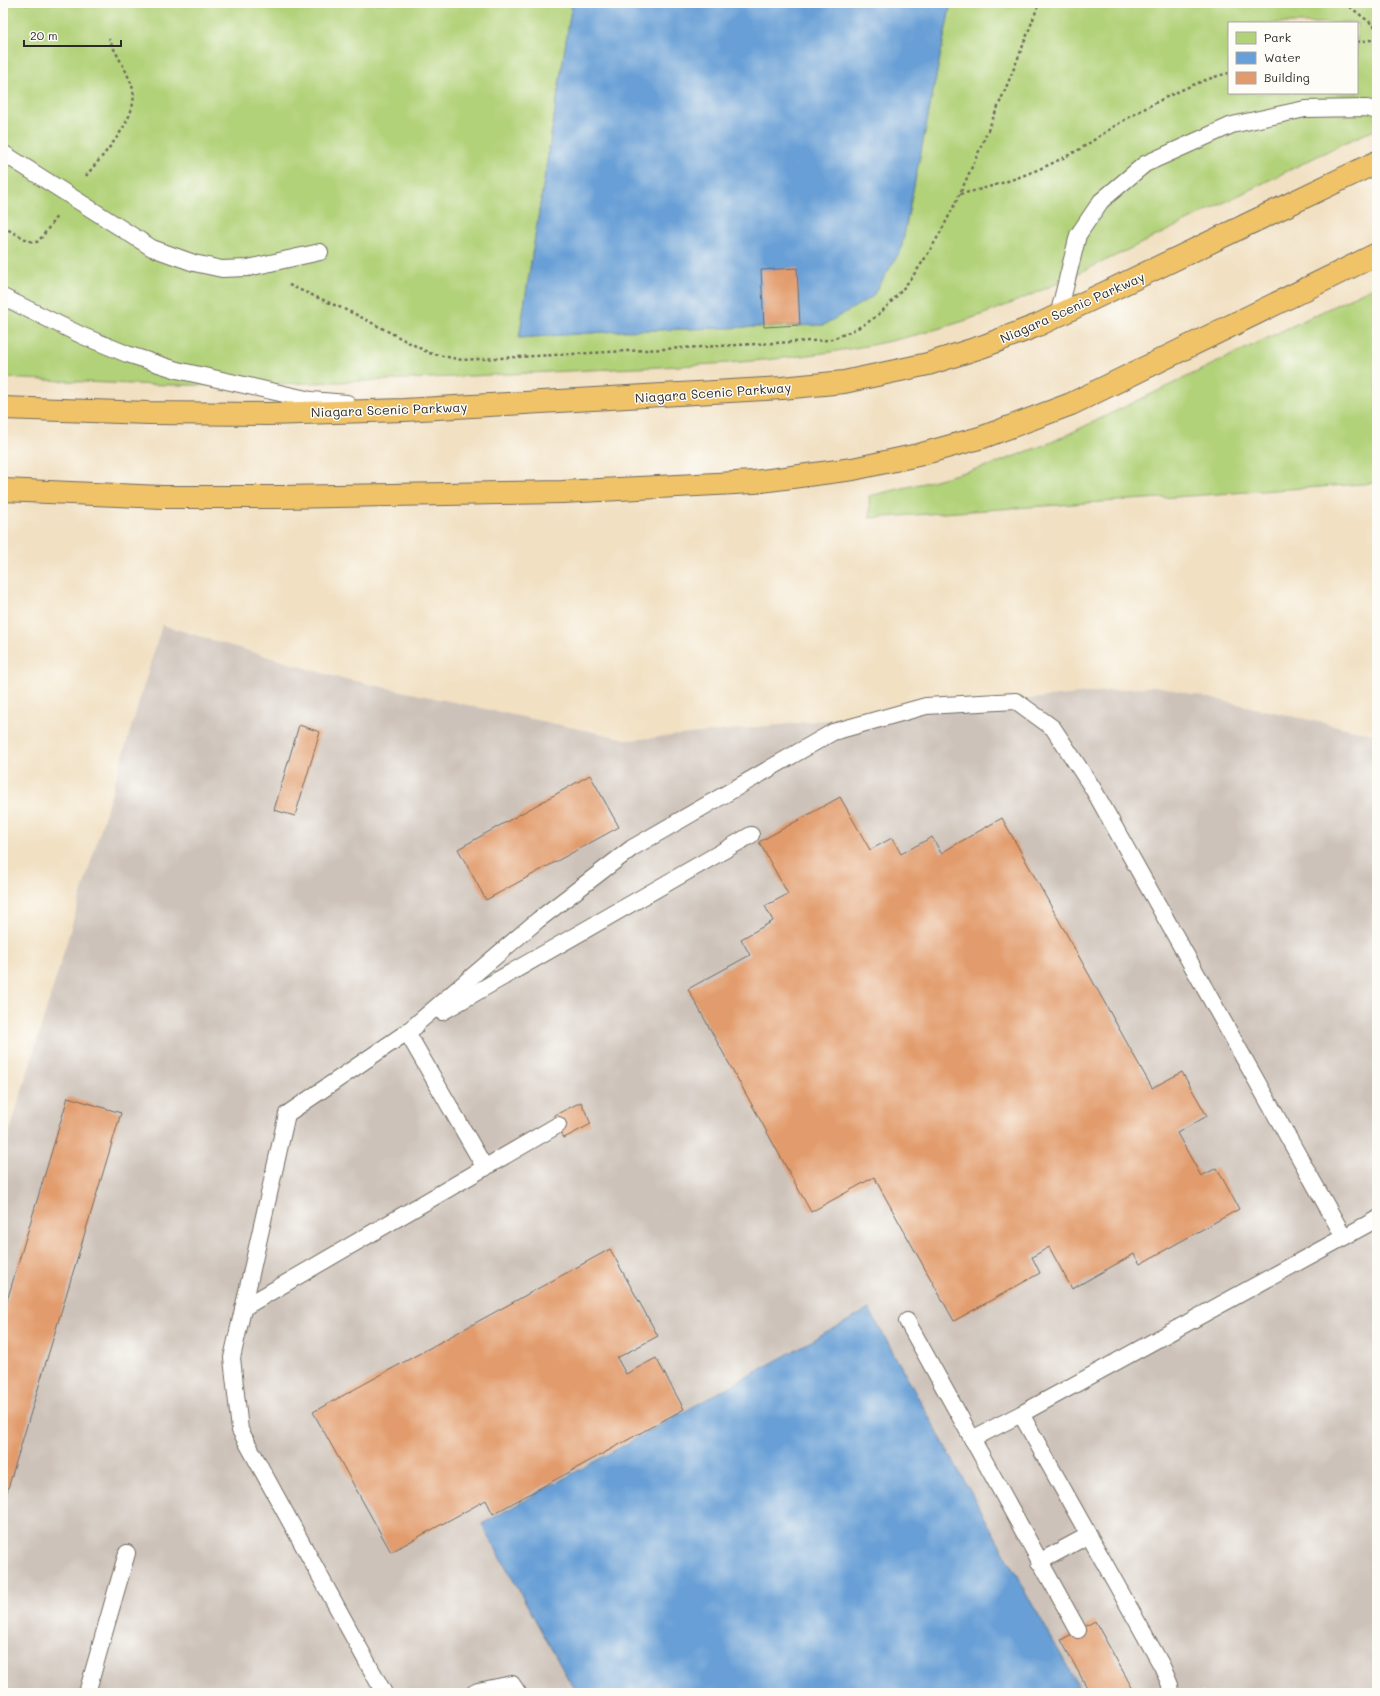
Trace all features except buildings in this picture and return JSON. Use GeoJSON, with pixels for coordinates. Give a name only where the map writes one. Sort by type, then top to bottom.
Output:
{"type":"FeatureCollection","features":[{"type":"Feature","properties":{"kind":"highway","name":"Niagara Scenic Parkway"},"geometry":{"type":"LineString","coordinates":[[3,408],[149,413],[267,414],[404,410],[721,393],[844,382],[906,369],[954,356],[1011,336],[1058,316],[1377,162]]}},
{"type":"Feature","properties":{"kind":"highway"},"geometry":{"type":"LineString","coordinates":[[3,490],[102,496],[220,498],[547,492],[754,482],[852,469],[918,455],[983,438],[1071,404],[1377,254]]}},
{"type":"Feature","properties":{"kind":"lane"},"geometry":{"type":"LineString","coordinates":[[1058,316],[1078,235],[1101,202],[1145,164],[1232,125],[1305,109],[1367,108],[1377,111]]}},
{"type":"Feature","properties":{"kind":"lane"},"geometry":{"type":"LineString","coordinates":[[3,153],[152,248],[194,263],[222,269],[248,268],[320,252]]}},
{"type":"Feature","properties":{"kind":"lane"},"geometry":{"type":"LineString","coordinates":[[3,297],[83,336],[127,354],[177,370],[311,400],[404,410]]}},
{"type":"Feature","properties":{"kind":"lane"},"geometry":{"type":"LineString","coordinates":[[407,1032],[538,920],[632,848],[833,732],[926,706],[1016,701],[1052,728],[1092,787],[1344,1237]]}},
{"type":"Feature","properties":{"kind":"lane"},"geometry":{"type":"LineString","coordinates":[[384,1693],[240,1430],[232,1358],[287,1114],[407,1032],[751,835]]}},
{"type":"Feature","properties":{"kind":"lane"},"geometry":{"type":"LineString","coordinates":[[407,1032],[485,1168]]}},
{"type":"Feature","properties":{"kind":"lane"},"geometry":{"type":"LineString","coordinates":[[243,1308],[558,1125]]}},
{"type":"Feature","properties":{"kind":"lane"},"geometry":{"type":"LineString","coordinates":[[972,1439],[1377,1219]]}},
{"type":"Feature","properties":{"kind":"lane"},"geometry":{"type":"LineString","coordinates":[[907,1321],[1078,1630]]}},
{"type":"Feature","properties":{"kind":"lane"},"geometry":{"type":"LineString","coordinates":[[1020,1414],[1162,1666],[1170,1685],[1171,1693]]}},
{"type":"Feature","properties":{"kind":"lane"},"geometry":{"type":"LineString","coordinates":[[1040,1562],[1089,1535]]}},
{"type":"Feature","properties":{"kind":"lane"},"geometry":{"type":"LineString","coordinates":[[87,1693],[127,1553]]}},
{"type":"Feature","properties":{"kind":"lane"},"geometry":{"type":"LineString","coordinates":[[474,1693],[512,1684],[518,1693]]}},
{"type":"Feature","properties":{"kind":"path"},"geometry":{"type":"LineString","coordinates":[[248,268],[355,314],[429,353],[462,360],[829,340],[853,331],[882,312],[901,291],[922,263],[960,194],[1015,69],[1039,3]]}},
{"type":"Feature","properties":{"kind":"path"},"geometry":{"type":"LineString","coordinates":[[1345,3],[1377,28]]}},
{"type":"Feature","properties":{"kind":"path"},"geometry":{"type":"LineString","coordinates":[[3,227],[29,241],[37,242],[126,124],[132,106],[132,86],[109,39]]}},
{"type":"Feature","properties":{"kind":"path"},"geometry":{"type":"LineString","coordinates":[[1358,42],[1377,39]]}},
{"type":"Feature","properties":{"kind":"path"},"geometry":{"type":"LineString","coordinates":[[960,194],[988,188],[1020,178],[1080,148],[1119,123],[1161,101],[1190,87],[1228,73]]}},
{"type":"Feature","properties":{"kind":"shaded area"},"geometry":{"type":"Polygon","coordinates":[[[162,625],[336,677],[631,740],[1156,686],[1377,735],[1377,1693],[3,1693],[3,1154],[162,625]]]}},
{"type":"Feature","properties":{"kind":"green space"},"geometry":{"type":"Polygon","coordinates":[[[3,3],[572,3],[519,338],[619,331],[824,325],[901,250],[951,3],[1377,3],[1377,129],[1346,142],[1144,242],[1051,286],[1007,305],[941,328],[895,340],[849,349],[756,361],[390,380],[186,385],[3,378],[3,3]]]}},
{"type":"Feature","properties":{"kind":"green space"},"geometry":{"type":"Polygon","coordinates":[[[1377,285],[1377,483],[870,518],[869,496],[991,465],[1052,442],[1377,285]]]}},
{"type":"Feature","properties":{"kind":"water"},"geometry":{"type":"Polygon","coordinates":[[[572,3],[951,3],[901,250],[872,297],[824,325],[619,331],[519,338],[572,3]]]}},
{"type":"Feature","properties":{"kind":"water"},"geometry":{"type":"Polygon","coordinates":[[[869,1309],[1082,1693],[576,1693],[482,1524],[869,1309]]]}}]}
